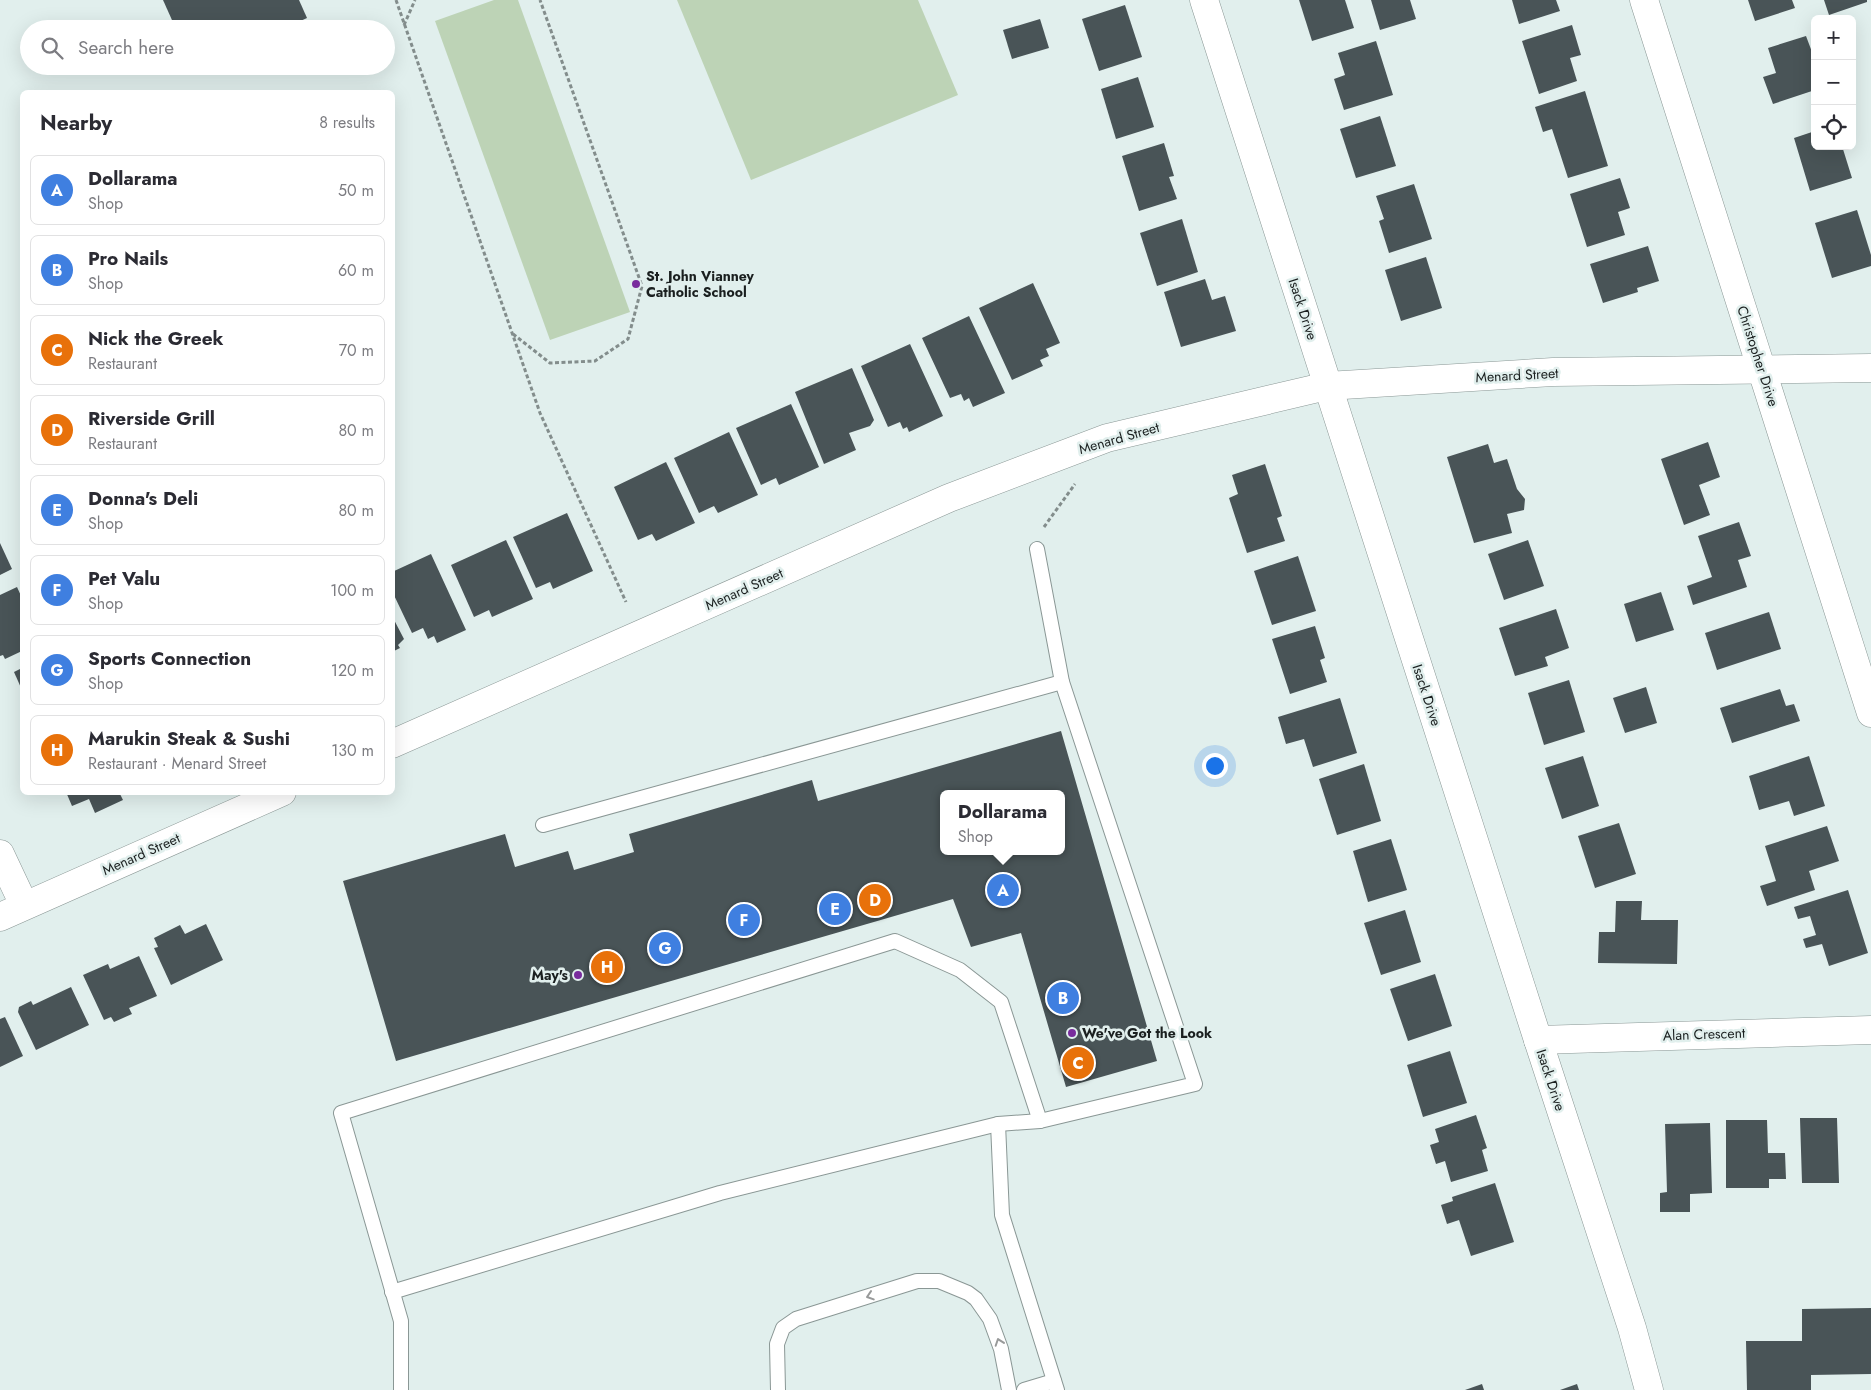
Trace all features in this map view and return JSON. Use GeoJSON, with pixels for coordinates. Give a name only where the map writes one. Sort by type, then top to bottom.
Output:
{"type":"FeatureCollection","features":[{"type":"Feature","properties":{"kind":"street","name":"Isack Drive"},"geometry":{"type":"LineString","coordinates":[[1204,0],[1624,1304],[1649,1390]]}},
{"type":"Feature","properties":{"kind":"street","name":"Christopher Drive"},"geometry":{"type":"LineString","coordinates":[[1644,0],[1871,713]]}},
{"type":"Feature","properties":{"kind":"street","name":"Menard Street"},"geometry":{"type":"LineString","coordinates":[[395,743],[948,498],[1107,438],[1328,386],[1553,372],[1871,368]]}},
{"type":"Feature","properties":{"kind":"street","name":"Menard Street"},"geometry":{"type":"LineString","coordinates":[[12,911],[275,795]]}},
{"type":"Feature","properties":{"kind":"street"},"geometry":{"type":"LineString","coordinates":[[0,854],[12,911]]}},
{"type":"Feature","properties":{"kind":"street","name":"Alan Crescent"},"geometry":{"type":"LineString","coordinates":[[1538,1040],[1871,1030]]}},
{"type":"Feature","properties":{"kind":"lane"},"geometry":{"type":"LineString","coordinates":[[392,1292],[720,1193],[998,1124],[1040,1121],[1195,1084],[1062,682],[1037,549]]}},
{"type":"Feature","properties":{"kind":"lane"},"geometry":{"type":"LineString","coordinates":[[543,825],[1062,682]]}},
{"type":"Feature","properties":{"kind":"lane"},"geometry":{"type":"LineString","coordinates":[[401,1390],[401,1321],[341,1113],[895,941],[960,970],[1002,1002],[1040,1121]]}},
{"type":"Feature","properties":{"kind":"lane"},"geometry":{"type":"LineString","coordinates":[[998,1124],[1002,1215],[1056,1386],[1024,1390]]}},
{"type":"Feature","properties":{"kind":"lane"},"geometry":{"type":"LineString","coordinates":[[778,1390],[777,1344],[783,1328],[796,1319],[917,1280],[938,1280],[968,1293],[976,1299],[990,1319],[1002,1349],[1009,1390]]}},
{"type":"Feature","properties":{"kind":"path"},"geometry":{"type":"LineString","coordinates":[[396,0],[540,414],[626,602]]}},
{"type":"Feature","properties":{"kind":"path"},"geometry":{"type":"LineString","coordinates":[[404,25],[415,0]]}},
{"type":"Feature","properties":{"kind":"path"},"geometry":{"type":"LineString","coordinates":[[512,334],[550,363],[595,361],[628,339],[642,286],[540,0]]}},
{"type":"Feature","properties":{"kind":"path"},"geometry":{"type":"LineString","coordinates":[[1037,549],[1038,536],[1078,479]]}},
{"type":"Feature","properties":{"kind":"green space"},"geometry":{"type":"Polygon","coordinates":[[[494,0],[518,0],[630,312],[550,340],[435,21],[494,0]]]}},
{"type":"Feature","properties":{"kind":"green space"},"geometry":{"type":"Polygon","coordinates":[[[677,0],[918,0],[958,95],[751,180],[677,0]]]}},
{"type":"Feature","properties":{"kind":"building"},"geometry":{"type":"Polygon","coordinates":[[[163,0],[299,0],[307,18],[303,20],[172,20],[163,0]]]}},
{"type":"Feature","properties":{"kind":"building"},"geometry":{"type":"Polygon","coordinates":[[[1299,0],[1345,0],[1354,28],[1312,41],[1299,0]]]}},
{"type":"Feature","properties":{"kind":"building"},"geometry":{"type":"Polygon","coordinates":[[[1371,0],[1410,0],[1416,19],[1380,30],[1371,0]]]}},
{"type":"Feature","properties":{"kind":"building"},"geometry":{"type":"Polygon","coordinates":[[[1512,0],[1556,0],[1560,11],[1519,24],[1512,0]]]}},
{"type":"Feature","properties":{"kind":"building"},"geometry":{"type":"Polygon","coordinates":[[[1748,0],[1792,0],[1795,8],[1755,21],[1748,0]]]}},
{"type":"Feature","properties":{"kind":"building"},"geometry":{"type":"Polygon","coordinates":[[[1824,0],[1867,0],[1867,2],[1829,15],[1824,0]]]}},
{"type":"Feature","properties":{"kind":"building"},"geometry":{"type":"Polygon","coordinates":[[[1125,5],[1142,57],[1099,71],[1082,19],[1125,5]]]}},
{"type":"Feature","properties":{"kind":"building"},"geometry":{"type":"Polygon","coordinates":[[[1040,19],[1049,48],[1012,59],[1003,30],[1040,19]]]}},
{"type":"Feature","properties":{"kind":"building"},"geometry":{"type":"Polygon","coordinates":[[[1572,25],[1581,55],[1570,58],[1577,81],[1539,94],[1522,41],[1572,25]]]}},
{"type":"Feature","properties":{"kind":"building"},"geometry":{"type":"Polygon","coordinates":[[[1806,36],[1811,49],[1811,91],[1773,104],[1763,77],[1776,73],[1768,48],[1806,36]]]}},
{"type":"Feature","properties":{"kind":"building"},"geometry":{"type":"Polygon","coordinates":[[[1376,41],[1393,95],[1344,110],[1334,79],[1345,75],[1338,53],[1376,41]]]}},
{"type":"Feature","properties":{"kind":"building"},"geometry":{"type":"Polygon","coordinates":[[[1138,77],[1154,127],[1116,139],[1101,89],[1138,77]]]}},
{"type":"Feature","properties":{"kind":"building"},"geometry":{"type":"Polygon","coordinates":[[[1585,91],[1608,166],[1568,178],[1552,129],[1543,132],[1535,107],[1585,91]]]}},
{"type":"Feature","properties":{"kind":"building"},"geometry":{"type":"Polygon","coordinates":[[[1380,116],[1396,166],[1356,178],[1340,129],[1380,116]]]}},
{"type":"Feature","properties":{"kind":"building"},"geometry":{"type":"Polygon","coordinates":[[[1811,132],[1811,150],[1843,150],[1852,178],[1810,191],[1794,138],[1811,132]]]}},
{"type":"Feature","properties":{"kind":"building"},"geometry":{"type":"Polygon","coordinates":[[[1164,143],[1174,176],[1169,177],[1177,199],[1139,211],[1122,156],[1164,143]]]}},
{"type":"Feature","properties":{"kind":"building"},"geometry":{"type":"Polygon","coordinates":[[[1620,178],[1630,208],[1618,212],[1625,235],[1587,247],[1570,194],[1620,178]]]}},
{"type":"Feature","properties":{"kind":"building"},"geometry":{"type":"Polygon","coordinates":[[[1414,184],[1432,239],[1389,253],[1379,221],[1384,219],[1376,196],[1414,184]]]}},
{"type":"Feature","properties":{"kind":"building"},"geometry":{"type":"Polygon","coordinates":[[[1857,210],[1871,255],[1871,266],[1832,278],[1815,223],[1857,210]]]}},
{"type":"Feature","properties":{"kind":"building"},"geometry":{"type":"Polygon","coordinates":[[[1182,219],[1198,272],[1157,286],[1140,233],[1182,219]]]}},
{"type":"Feature","properties":{"kind":"building"},"geometry":{"type":"Polygon","coordinates":[[[1648,246],[1659,281],[1637,288],[1638,292],[1603,303],[1590,264],[1648,246]]]}},
{"type":"Feature","properties":{"kind":"building"},"geometry":{"type":"Polygon","coordinates":[[[1426,257],[1442,308],[1401,321],[1385,270],[1426,257]]]}},
{"type":"Feature","properties":{"kind":"building"},"geometry":{"type":"Polygon","coordinates":[[[1205,279],[1212,300],[1225,296],[1236,331],[1181,347],[1164,292],[1205,279]]]}},
{"type":"Feature","properties":{"kind":"building"},"geometry":{"type":"Polygon","coordinates":[[[1033,283],[1060,343],[1046,349],[1049,356],[1040,360],[1043,366],[1012,380],[979,308],[1033,283]]]}},
{"type":"Feature","properties":{"kind":"building"},"geometry":{"type":"Polygon","coordinates":[[[969,316],[1005,393],[973,407],[969,398],[964,401],[961,394],[950,398],[922,338],[969,316]]]}},
{"type":"Feature","properties":{"kind":"building"},"geometry":{"type":"Polygon","coordinates":[[[910,344],[943,416],[909,432],[907,427],[903,429],[900,422],[888,427],[861,366],[910,344]]]}},
{"type":"Feature","properties":{"kind":"building"},"geometry":{"type":"Polygon","coordinates":[[[852,368],[874,420],[870,426],[849,433],[856,450],[824,464],[795,392],[852,368]]]}},
{"type":"Feature","properties":{"kind":"building"},"geometry":{"type":"Polygon","coordinates":[[[791,404],[819,467],[779,485],[776,478],[761,485],[736,428],[791,404]]]}},
{"type":"Feature","properties":{"kind":"building"},"geometry":{"type":"Polygon","coordinates":[[[729,432],[758,495],[718,513],[714,506],[699,513],[674,458],[729,432]]]}},
{"type":"Feature","properties":{"kind":"building"},"geometry":{"type":"Polygon","coordinates":[[[1708,442],[1720,477],[1699,485],[1710,515],[1684,525],[1661,459],[1708,442]]]}},
{"type":"Feature","properties":{"kind":"building"},"geometry":{"type":"Polygon","coordinates":[[[1488,444],[1494,463],[1507,459],[1517,489],[1525,499],[1524,510],[1507,514],[1512,533],[1474,543],[1447,457],[1488,444]]]}},
{"type":"Feature","properties":{"kind":"building"},"geometry":{"type":"Polygon","coordinates":[[[666,462],[695,523],[656,541],[652,534],[638,540],[614,487],[666,462]]]}},
{"type":"Feature","properties":{"kind":"building"},"geometry":{"type":"Polygon","coordinates":[[[1265,464],[1282,516],[1277,518],[1285,541],[1247,553],[1229,498],[1238,494],[1232,475],[1265,464]]]}},
{"type":"Feature","properties":{"kind":"building"},"geometry":{"type":"Polygon","coordinates":[[[567,513],[593,571],[553,589],[550,582],[536,588],[513,537],[567,513]]]}},
{"type":"Feature","properties":{"kind":"building"},"geometry":{"type":"Polygon","coordinates":[[[1739,522],[1751,556],[1738,560],[1747,587],[1693,605],[1687,586],[1712,577],[1698,536],[1739,522]]]}},
{"type":"Feature","properties":{"kind":"building"},"geometry":{"type":"Polygon","coordinates":[[[506,540],[533,599],[492,617],[489,610],[474,617],[451,565],[506,540]]]}},
{"type":"Feature","properties":{"kind":"building"},"geometry":{"type":"Polygon","coordinates":[[[1528,540],[1544,586],[1504,600],[1488,554],[1528,540]]]}},
{"type":"Feature","properties":{"kind":"building"},"geometry":{"type":"Polygon","coordinates":[[[0,543],[12,569],[0,575],[0,543]]]}},
{"type":"Feature","properties":{"kind":"building"},"geometry":{"type":"Polygon","coordinates":[[[431,554],[466,630],[437,643],[434,636],[428,639],[423,628],[412,633],[395,597],[395,571],[431,554]]]}},
{"type":"Feature","properties":{"kind":"building"},"geometry":{"type":"Polygon","coordinates":[[[1298,556],[1316,611],[1272,625],[1254,571],[1298,556]]]}},
{"type":"Feature","properties":{"kind":"building"},"geometry":{"type":"Polygon","coordinates":[[[17,587],[20,594],[20,652],[5,659],[3,655],[0,656],[0,595],[17,587]]]}},
{"type":"Feature","properties":{"kind":"building"},"geometry":{"type":"Polygon","coordinates":[[[1661,592],[1674,630],[1636,642],[1624,604],[1661,592]]]}},
{"type":"Feature","properties":{"kind":"building"},"geometry":{"type":"Polygon","coordinates":[[[1556,609],[1569,648],[1545,657],[1548,666],[1515,676],[1499,628],[1556,609]]]}},
{"type":"Feature","properties":{"kind":"building"},"geometry":{"type":"Polygon","coordinates":[[[1769,612],[1781,649],[1717,670],[1705,633],[1769,612]]]}},
{"type":"Feature","properties":{"kind":"building"},"geometry":{"type":"Polygon","coordinates":[[[395,622],[404,639],[398,645],[400,648],[395,650],[395,622]]]}},
{"type":"Feature","properties":{"kind":"building"},"geometry":{"type":"Polygon","coordinates":[[[1315,626],[1325,658],[1320,660],[1327,682],[1290,694],[1272,639],[1315,626]]]}},
{"type":"Feature","properties":{"kind":"building"},"geometry":{"type":"Polygon","coordinates":[[[20,669],[20,686],[14,672],[20,669]]]}},
{"type":"Feature","properties":{"kind":"building"},"geometry":{"type":"Polygon","coordinates":[[[1569,680],[1585,732],[1544,745],[1528,693],[1569,680]]]}},
{"type":"Feature","properties":{"kind":"building"},"geometry":{"type":"Polygon","coordinates":[[[1646,687],[1657,723],[1625,733],[1613,698],[1646,687]]]}},
{"type":"Feature","properties":{"kind":"building"},"geometry":{"type":"Polygon","coordinates":[[[1780,689],[1786,706],[1794,704],[1800,721],[1732,743],[1720,708],[1780,689]]]}},
{"type":"Feature","properties":{"kind":"building"},"geometry":{"type":"Polygon","coordinates":[[[1340,698],[1357,753],[1313,767],[1304,739],[1286,744],[1278,717],[1340,698]]]}},
{"type":"Feature","properties":{"kind":"building"},"geometry":{"type":"Polygon","coordinates":[[[1061,731],[1157,1061],[1066,1087],[1021,933],[971,947],[953,899],[396,1061],[343,881],[505,834],[515,867],[568,851],[574,870],[634,852],[629,834],[812,780],[818,801],[1061,731]]]}},
{"type":"Feature","properties":{"kind":"building"},"geometry":{"type":"Polygon","coordinates":[[[1583,756],[1599,806],[1562,819],[1545,768],[1583,756]]]}},
{"type":"Feature","properties":{"kind":"building"},"geometry":{"type":"Polygon","coordinates":[[[1809,756],[1825,806],[1794,816],[1789,801],[1759,810],[1749,776],[1809,756]]]}},
{"type":"Feature","properties":{"kind":"building"},"geometry":{"type":"Polygon","coordinates":[[[1364,764],[1381,821],[1337,835],[1319,779],[1364,764]]]}},
{"type":"Feature","properties":{"kind":"building"},"geometry":{"type":"Polygon","coordinates":[[[67,795],[120,795],[123,800],[95,813],[89,799],[72,806],[67,795]]]}},
{"type":"Feature","properties":{"kind":"building"},"geometry":{"type":"Polygon","coordinates":[[[1619,823],[1636,874],[1595,888],[1578,836],[1619,823]]]}},
{"type":"Feature","properties":{"kind":"building"},"geometry":{"type":"Polygon","coordinates":[[[1827,826],[1839,861],[1809,871],[1815,890],[1767,906],[1760,886],[1776,881],[1765,846],[1827,826]]]}},
{"type":"Feature","properties":{"kind":"building"},"geometry":{"type":"Polygon","coordinates":[[[1391,839],[1407,890],[1368,902],[1353,851],[1391,839]]]}},
{"type":"Feature","properties":{"kind":"building"},"geometry":{"type":"Polygon","coordinates":[[[1848,890],[1868,953],[1829,966],[1822,944],[1806,948],[1803,939],[1816,935],[1810,916],[1798,919],[1794,907],[1848,890]]]}},
{"type":"Feature","properties":{"kind":"building"},"geometry":{"type":"Polygon","coordinates":[[[1616,901],[1642,901],[1641,920],[1678,920],[1677,964],[1598,963],[1599,932],[1615,932],[1616,901]]]}},
{"type":"Feature","properties":{"kind":"building"},"geometry":{"type":"Polygon","coordinates":[[[1405,910],[1421,962],[1381,975],[1364,923],[1405,910]]]}},
{"type":"Feature","properties":{"kind":"building"},"geometry":{"type":"Polygon","coordinates":[[[206,924],[223,960],[171,985],[154,948],[158,947],[154,938],[180,925],[185,934],[206,924]]]}},
{"type":"Feature","properties":{"kind":"building"},"geometry":{"type":"Polygon","coordinates":[[[139,956],[157,996],[129,1008],[132,1014],[114,1022],[111,1017],[104,1020],[83,975],[108,964],[110,969],[139,956]]]}},
{"type":"Feature","properties":{"kind":"building"},"geometry":{"type":"Polygon","coordinates":[[[1435,974],[1452,1026],[1408,1041],[1390,989],[1435,974]]]}},
{"type":"Feature","properties":{"kind":"building"},"geometry":{"type":"Polygon","coordinates":[[[71,987],[89,1025],[36,1050],[18,1012],[19,1007],[31,1001],[33,1005],[71,987]]]}},
{"type":"Feature","properties":{"kind":"building"},"geometry":{"type":"Polygon","coordinates":[[[5,1017],[23,1056],[0,1067],[0,1019],[5,1017]]]}},
{"type":"Feature","properties":{"kind":"building"},"geometry":{"type":"Polygon","coordinates":[[[1450,1051],[1467,1103],[1423,1117],[1407,1065],[1450,1051]]]}},
{"type":"Feature","properties":{"kind":"building"},"geometry":{"type":"Polygon","coordinates":[[[1476,1115],[1487,1148],[1482,1150],[1488,1171],[1451,1182],[1445,1161],[1436,1164],[1430,1145],[1439,1142],[1435,1129],[1476,1115]]]}},
{"type":"Feature","properties":{"kind":"building"},"geometry":{"type":"Polygon","coordinates":[[[1800,1118],[1837,1118],[1839,1183],[1802,1183],[1800,1118]]]}},
{"type":"Feature","properties":{"kind":"building"},"geometry":{"type":"Polygon","coordinates":[[[1726,1120],[1767,1120],[1768,1153],[1785,1153],[1786,1179],[1769,1179],[1769,1188],[1726,1188],[1726,1120]]]}},
{"type":"Feature","properties":{"kind":"building"},"geometry":{"type":"Polygon","coordinates":[[[1710,1123],[1712,1193],[1690,1194],[1690,1212],[1660,1212],[1660,1193],[1667,1192],[1665,1124],[1710,1123]]]}},
{"type":"Feature","properties":{"kind":"building"},"geometry":{"type":"Polygon","coordinates":[[[1495,1183],[1514,1242],[1471,1256],[1459,1220],[1447,1224],[1441,1205],[1453,1201],[1452,1197],[1495,1183]]]}},
{"type":"Feature","properties":{"kind":"building"},"geometry":{"type":"Polygon","coordinates":[[[1871,1308],[1871,1374],[1811,1375],[1811,1390],[1747,1390],[1746,1341],[1802,1341],[1802,1309],[1871,1308]]]}},
{"type":"Feature","properties":{"kind":"building"},"geometry":{"type":"Polygon","coordinates":[[[1482,1384],[1484,1390],[1465,1390],[1482,1384]]]}},
{"type":"Feature","properties":{"kind":"building"},"geometry":{"type":"Polygon","coordinates":[[[1577,1384],[1579,1390],[1560,1390],[1577,1384]]]}},
{"type":"Feature","properties":{"kind":"place","name":"St. John Vianney Catholic School"},"geometry":{"type":"Point","coordinates":[636,284]}},
{"type":"Feature","properties":{"kind":"place","name":"Dollarama"},"geometry":{"type":"Point","coordinates":[1003,890]}},
{"type":"Feature","properties":{"kind":"place","name":"Riverside Grill"},"geometry":{"type":"Point","coordinates":[875,900]}},
{"type":"Feature","properties":{"kind":"place","name":"Donna's Deli"},"geometry":{"type":"Point","coordinates":[835,909]}},
{"type":"Feature","properties":{"kind":"place","name":"Pet Valu"},"geometry":{"type":"Point","coordinates":[744,920]}},
{"type":"Feature","properties":{"kind":"place","name":"Sports Connection"},"geometry":{"type":"Point","coordinates":[665,948]}},
{"type":"Feature","properties":{"kind":"place","name":"Marukin Steak & Sushi"},"geometry":{"type":"Point","coordinates":[607,967]}},
{"type":"Feature","properties":{"kind":"place","name":"May's"},"geometry":{"type":"Point","coordinates":[578,975]}},
{"type":"Feature","properties":{"kind":"place","name":"Pro Nails"},"geometry":{"type":"Point","coordinates":[1063,998]}},
{"type":"Feature","properties":{"kind":"place","name":"We've Got the Look"},"geometry":{"type":"Point","coordinates":[1072,1033]}},
{"type":"Feature","properties":{"kind":"place","name":"Nick the Greek"},"geometry":{"type":"Point","coordinates":[1078,1063]}}]}
